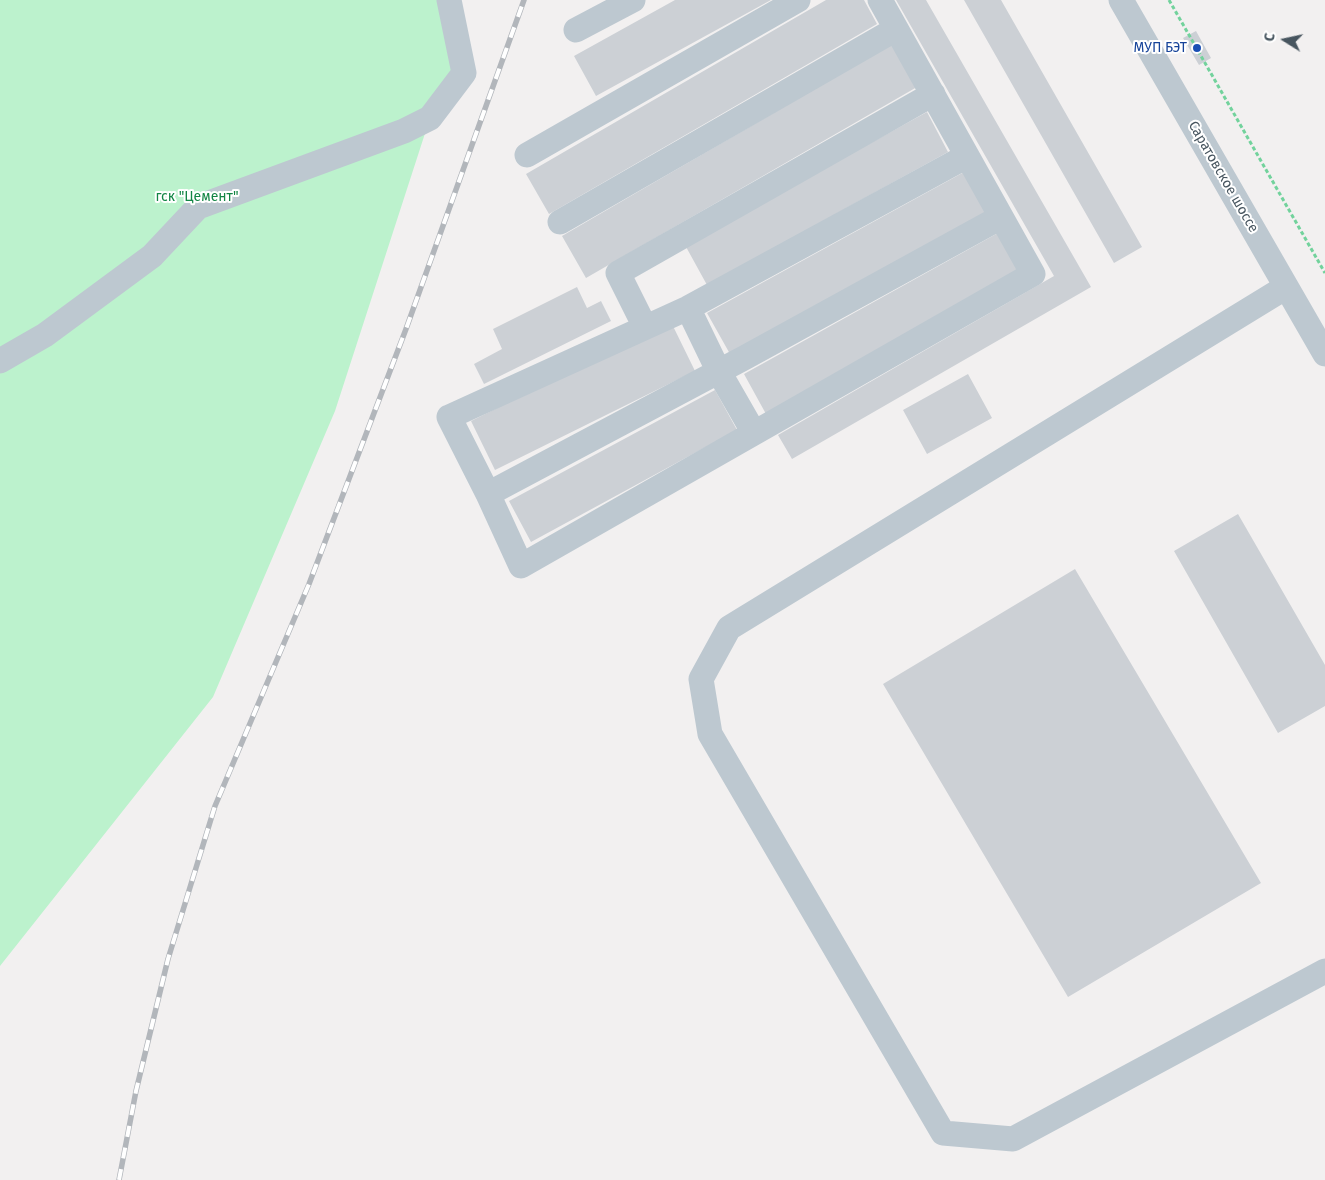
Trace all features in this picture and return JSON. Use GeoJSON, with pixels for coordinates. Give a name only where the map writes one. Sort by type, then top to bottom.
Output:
{"type":"FeatureCollection","features":[{"type":"Feature","properties":{"kind":"street"},"geometry":{"type":"LineString","coordinates":[[0,362],[45,335],[152,256],[198,207],[404,131],[430,118],[464,72],[449,0]]}},
{"type":"Feature","properties":{"kind":"street"},"geometry":{"type":"LineString","coordinates":[[576,30],[633,0]]}},
{"type":"Feature","properties":{"kind":"street"},"geometry":{"type":"LineString","coordinates":[[528,155],[798,0]]}},
{"type":"Feature","properties":{"kind":"street"},"geometry":{"type":"LineString","coordinates":[[880,0],[1033,274],[521,566],[488,494],[449,417],[688,308],[967,156]]}},
{"type":"Feature","properties":{"kind":"street","name":"Саратовское шоссе"},"geometry":{"type":"LineString","coordinates":[[1121,0],[1325,354]]}},
{"type":"Feature","properties":{"kind":"street"},"geometry":{"type":"LineString","coordinates":[[560,222],[896,29]]}},
{"type":"Feature","properties":{"kind":"street"},"geometry":{"type":"LineString","coordinates":[[645,328],[618,273],[933,94]]}},
{"type":"Feature","properties":{"kind":"street"},"geometry":{"type":"LineString","coordinates":[[488,494],[719,372],[1001,217]]}},
{"type":"Feature","properties":{"kind":"street"},"geometry":{"type":"LineString","coordinates":[[1286,287],[729,628],[701,679],[710,734],[943,1133],[1013,1139],[1325,971]]}},
{"type":"Feature","properties":{"kind":"street"},"geometry":{"type":"LineString","coordinates":[[688,308],[719,372],[754,433]]}},
{"type":"Feature","properties":{"kind":"path"},"geometry":{"type":"LineString","coordinates":[[1169,0],[1325,273]]}},
{"type":"Feature","properties":{"kind":"green space","name":"гск \"Цемент\""},"geometry":{"type":"Polygon","coordinates":[[[0,0],[449,0],[464,73],[430,118],[335,411],[213,697],[0,966],[0,0]]]}},
{"type":"Feature","properties":{"kind":"building"},"geometry":{"type":"Polygon","coordinates":[[[675,0],[771,0],[596,96],[574,56],[675,0]]]}},
{"type":"Feature","properties":{"kind":"building"},"geometry":{"type":"Polygon","coordinates":[[[826,0],[864,0],[877,24],[549,214],[526,174],[826,0]]]}},
{"type":"Feature","properties":{"kind":"building"},"geometry":{"type":"Polygon","coordinates":[[[896,0],[926,0],[1091,287],[792,459],[778,435],[1054,276],[896,0]]]}},
{"type":"Feature","properties":{"kind":"building"},"geometry":{"type":"Polygon","coordinates":[[[964,0],[1001,0],[1142,247],[1114,263],[964,0]]]}},
{"type":"Feature","properties":{"kind":"building","name":"МУП БЭТ"},"geometry":{"type":"Polygon","coordinates":[[[1196,31],[1211,58],[1199,65],[1183,38],[1196,31]]]}},
{"type":"Feature","properties":{"kind":"building"},"geometry":{"type":"Polygon","coordinates":[[[892,44],[917,87],[586,278],[562,236],[892,44]]]}},
{"type":"Feature","properties":{"kind":"building"},"geometry":{"type":"Polygon","coordinates":[[[927,112],[948,152],[707,285],[685,245],[927,112]]]}},
{"type":"Feature","properties":{"kind":"building"},"geometry":{"type":"Polygon","coordinates":[[[966,171],[989,212],[730,354],[707,313],[966,171]]]}},
{"type":"Feature","properties":{"kind":"building"},"geometry":{"type":"Polygon","coordinates":[[[998,233],[1020,273],[766,414],[744,374],[998,233]]]}},
{"type":"Feature","properties":{"kind":"building"},"geometry":{"type":"Polygon","coordinates":[[[577,287],[587,308],[601,301],[611,321],[484,384],[474,364],[502,349],[493,329],[577,287]]]}},
{"type":"Feature","properties":{"kind":"building"},"geometry":{"type":"Polygon","coordinates":[[[671,322],[695,371],[495,470],[471,421],[671,322]]]}},
{"type":"Feature","properties":{"kind":"building"},"geometry":{"type":"Polygon","coordinates":[[[968,374],[992,418],[927,454],[903,410],[968,374]]]}},
{"type":"Feature","properties":{"kind":"building"},"geometry":{"type":"Polygon","coordinates":[[[715,390],[737,430],[531,542],[509,501],[715,390]]]}},
{"type":"Feature","properties":{"kind":"building"},"geometry":{"type":"Polygon","coordinates":[[[1238,514],[1325,665],[1325,706],[1278,733],[1174,551],[1238,514]]]}},
{"type":"Feature","properties":{"kind":"building"},"geometry":{"type":"Polygon","coordinates":[[[1075,569],[1261,883],[1068,997],[883,684],[1075,569]]]}},
{"type":"Feature","properties":{"kind":"railway"},"geometry":{"type":"LineString","coordinates":[[119,1180],[136,1091],[168,959],[215,806],[309,584],[406,329],[524,0]]}},
{"type":"Feature","properties":{"kind":"place","name":"МУП БЭТ"},"geometry":{"type":"Point","coordinates":[1197,48]}}]}
